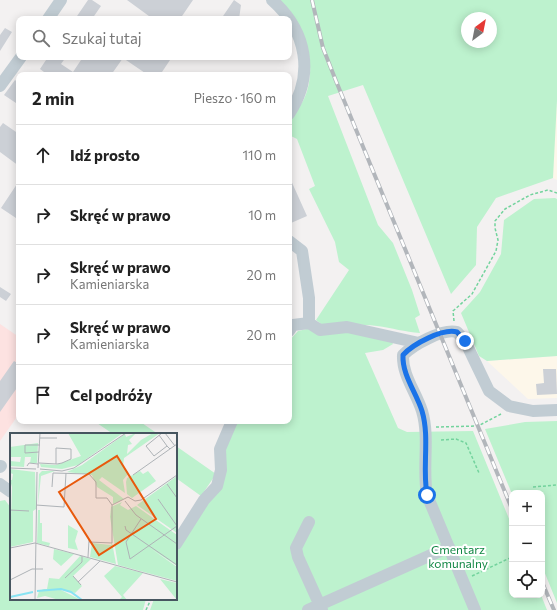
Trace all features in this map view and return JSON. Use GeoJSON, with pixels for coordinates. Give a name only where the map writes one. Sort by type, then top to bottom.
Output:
{"type":"FeatureCollection","features":[{"type":"Feature","properties":{"kind":"street"},"geometry":{"type":"LineString","coordinates":[[50,16],[61,0]]}},
{"type":"Feature","properties":{"kind":"street"},"geometry":{"type":"LineString","coordinates":[[272,0],[288,16]]}},
{"type":"Feature","properties":{"kind":"street"},"geometry":{"type":"LineString","coordinates":[[292,23],[296,29],[304,58],[304,74],[301,92],[292,108]]}},
{"type":"Feature","properties":{"kind":"street"},"geometry":{"type":"LineString","coordinates":[[0,86],[19,60]]}},
{"type":"Feature","properties":{"kind":"street"},"geometry":{"type":"LineString","coordinates":[[292,243],[302,251],[308,298],[309,323]]}},
{"type":"Feature","properties":{"kind":"street"},"geometry":{"type":"LineString","coordinates":[[292,326],[293,325],[309,323],[320,330],[347,327],[419,343]]}},
{"type":"Feature","properties":{"kind":"street"},"geometry":{"type":"LineString","coordinates":[[475,610],[427,495],[425,483],[424,427],[422,411],[402,365],[403,355],[419,343],[440,334],[454,331],[462,336],[489,391],[508,406],[533,411],[557,410]]}},
{"type":"Feature","properties":{"kind":"street"},"geometry":{"type":"LineString","coordinates":[[177,542],[204,500],[217,486],[221,470],[220,448],[231,424]]}},
{"type":"Feature","properties":{"kind":"street"},"geometry":{"type":"LineString","coordinates":[[0,484],[10,491]]}},
{"type":"Feature","properties":{"kind":"street"},"geometry":{"type":"LineString","coordinates":[[309,522],[296,548],[298,557],[321,607]]}},
{"type":"Feature","properties":{"kind":"street"},"geometry":{"type":"LineString","coordinates":[[308,610],[321,607],[449,547]]}},
{"type":"Feature","properties":{"kind":"path"},"geometry":{"type":"LineString","coordinates":[[454,331],[453,311],[472,294],[496,251],[498,240],[495,221],[505,210],[530,195],[548,190],[557,193]]}},
{"type":"Feature","properties":{"kind":"path"},"geometry":{"type":"LineString","coordinates":[[424,427],[478,426],[506,411]]}},
{"type":"Feature","properties":{"kind":"path"},"geometry":{"type":"LineString","coordinates":[[441,440],[461,440],[466,443],[479,473]]}},
{"type":"Feature","properties":{"kind":"path"},"geometry":{"type":"LineString","coordinates":[[533,487],[557,485]]}},
{"type":"Feature","properties":{"kind":"path"},"geometry":{"type":"LineString","coordinates":[[463,580],[509,558]]}},
{"type":"Feature","properties":{"kind":"path"},"geometry":{"type":"LineString","coordinates":[[146,610],[151,600]]}},
{"type":"Feature","properties":{"kind":"shaded area"},"geometry":{"type":"Polygon","coordinates":[[[557,103],[557,180],[553,178],[552,110],[557,103]]]}},
{"type":"Feature","properties":{"kind":"shaded area"},"geometry":{"type":"Polygon","coordinates":[[[0,324],[16,335],[16,418],[0,441],[0,324]]]}},
{"type":"Feature","properties":{"kind":"shaded area"},"geometry":{"type":"Polygon","coordinates":[[[557,356],[557,398],[528,399],[487,361],[557,356]]]}},
{"type":"Feature","properties":{"kind":"green space"},"geometry":{"type":"Polygon","coordinates":[[[279,0],[557,0],[557,100],[553,178],[496,198],[477,227],[476,265],[451,294],[363,85],[328,96],[378,225],[393,243],[412,290],[420,315],[415,318],[420,333],[371,325],[324,326],[316,320],[349,270],[339,262],[335,242],[309,189],[315,186],[297,139],[292,136],[292,116],[304,99],[310,73],[310,59],[302,33],[296,21],[279,0]]]}},
{"type":"Feature","properties":{"kind":"green space"},"geometry":{"type":"Polygon","coordinates":[[[534,199],[557,199],[557,356],[487,361],[479,356],[461,313],[480,292],[501,254],[504,220],[534,199]]]}},
{"type":"Feature","properties":{"kind":"green space","name":"Cmentarz komunalny"},"geometry":{"type":"Polygon","coordinates":[[[307,329],[346,331],[392,342],[393,344],[383,350],[365,353],[398,428],[407,432],[473,431],[509,519],[509,598],[542,598],[547,610],[150,610],[154,600],[177,600],[177,551],[205,505],[234,424],[292,424],[292,338],[298,331],[307,329]]]}},
{"type":"Feature","properties":{"kind":"green space"},"geometry":{"type":"Polygon","coordinates":[[[557,421],[557,603],[545,573],[545,490],[510,490],[485,429],[525,422],[557,421]]]}},
{"type":"Feature","properties":{"kind":"green space"},"geometry":{"type":"Polygon","coordinates":[[[98,424],[143,424],[157,433],[112,433],[98,424]]]}},
{"type":"Feature","properties":{"kind":"green space"},"geometry":{"type":"Polygon","coordinates":[[[177,447],[216,474],[201,496],[177,479],[177,447]]]}},
{"type":"Feature","properties":{"kind":"green space"},"geometry":{"type":"Polygon","coordinates":[[[5,500],[10,507],[10,600],[146,600],[143,610],[0,610],[0,501],[5,500]]]}},
{"type":"Feature","properties":{"kind":"building"},"geometry":{"type":"Polygon","coordinates":[[[88,0],[92,0],[101,6],[94,16],[77,16],[88,0]]]}},
{"type":"Feature","properties":{"kind":"building"},"geometry":{"type":"Polygon","coordinates":[[[127,0],[193,0],[182,16],[149,16],[127,0]]]}},
{"type":"Feature","properties":{"kind":"building"},"geometry":{"type":"Polygon","coordinates":[[[234,0],[241,5],[239,16],[223,16],[234,0]]]}},
{"type":"Feature","properties":{"kind":"building"},"geometry":{"type":"Polygon","coordinates":[[[5,28],[12,32],[0,51],[0,35],[5,28]]]}},
{"type":"Feature","properties":{"kind":"building"},"geometry":{"type":"Polygon","coordinates":[[[46,60],[64,60],[61,64],[73,72],[44,72],[40,69],[46,60]]]}},
{"type":"Feature","properties":{"kind":"building"},"geometry":{"type":"Polygon","coordinates":[[[81,60],[122,60],[113,72],[73,72],[81,60]]]}},
{"type":"Feature","properties":{"kind":"building"},"geometry":{"type":"Polygon","coordinates":[[[126,60],[170,60],[162,72],[144,72],[126,60]]]}},
{"type":"Feature","properties":{"kind":"building"},"geometry":{"type":"Polygon","coordinates":[[[15,80],[16,81],[16,103],[4,95],[15,80]]]}},
{"type":"Feature","properties":{"kind":"building"},"geometry":{"type":"Polygon","coordinates":[[[3,123],[16,132],[16,164],[0,152],[0,127],[3,123]]]}},
{"type":"Feature","properties":{"kind":"building"},"geometry":{"type":"Polygon","coordinates":[[[292,183],[307,216],[292,223],[292,183]]]}},
{"type":"Feature","properties":{"kind":"building"},"geometry":{"type":"Polygon","coordinates":[[[16,186],[16,218],[1,208],[16,186]]]}},
{"type":"Feature","properties":{"kind":"building"},"geometry":{"type":"Polygon","coordinates":[[[0,287],[11,294],[6,301],[0,297],[0,287]]]}},
{"type":"Feature","properties":{"kind":"building"},"geometry":{"type":"Polygon","coordinates":[[[14,361],[16,362],[16,389],[0,412],[0,381],[14,361]]]}},
{"type":"Feature","properties":{"kind":"building"},"geometry":{"type":"Polygon","coordinates":[[[543,369],[556,369],[557,394],[537,395],[536,384],[544,383],[543,369]]]}},
{"type":"Feature","properties":{"kind":"railway"},"geometry":{"type":"LineString","coordinates":[[312,0],[323,48],[509,502]]}},
{"type":"Feature","properties":{"kind":"railway"},"geometry":{"type":"LineString","coordinates":[[545,589],[554,610]]}},
{"type":"Feature","properties":{"kind":"route"},"geometry":{"type":"LineString","coordinates":[[427,495],[425,483],[425,431],[422,411],[402,365],[403,355],[408,349],[440,334],[454,331],[462,336],[465,341]]}}]}
